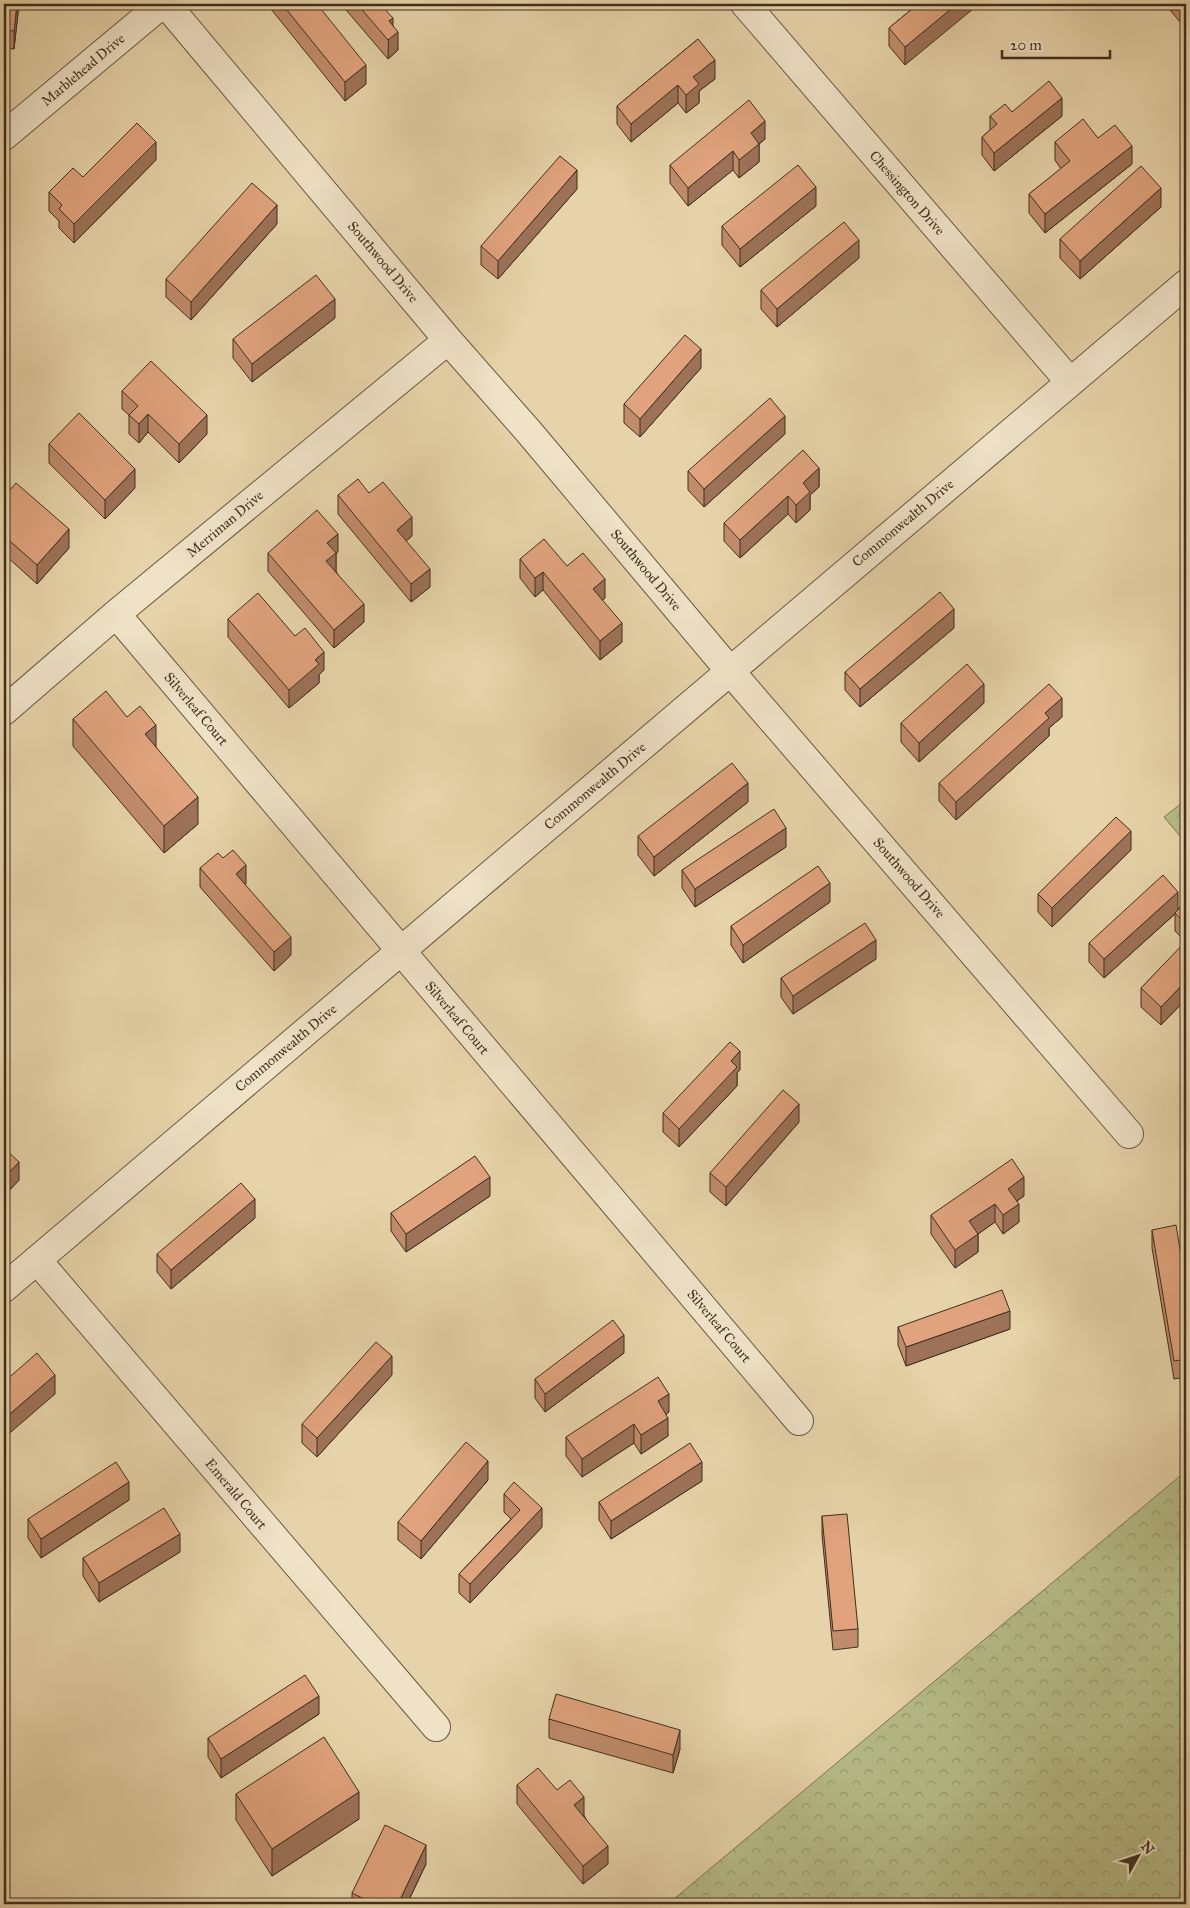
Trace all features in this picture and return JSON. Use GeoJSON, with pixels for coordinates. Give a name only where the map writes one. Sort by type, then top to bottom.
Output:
{"type":"FeatureCollection","features":[{"type":"Feature","properties":{"kind":"street","name":"Marblehead Drive"},"geometry":{"type":"LineString","coordinates":[[4,136],[162,4]]}},
{"type":"Feature","properties":{"kind":"street","name":"Southwood Drive"},"geometry":{"type":"LineString","coordinates":[[166,4],[448,340],[529,432],[730,671],[1128,1134]]}},
{"type":"Feature","properties":{"kind":"street","name":"Chessington Drive"},"geometry":{"type":"LineString","coordinates":[[745,4],[1070,382]]}},
{"type":"Feature","properties":{"kind":"street","name":"Commonwealth Drive"},"geometry":{"type":"LineString","coordinates":[[4,1288],[1186,284]]}},
{"type":"Feature","properties":{"kind":"street","name":"Merriman Drive"},"geometry":{"type":"LineString","coordinates":[[4,711],[116,614],[448,340]]}},
{"type":"Feature","properties":{"kind":"street","name":"Silverleaf Court"},"geometry":{"type":"LineString","coordinates":[[116,614],[800,1421]]}},
{"type":"Feature","properties":{"kind":"street","name":"Emerald Court"},"geometry":{"type":"LineString","coordinates":[[37,1260],[436,1727]]}},
{"type":"Feature","properties":{"kind":"green space"},"geometry":{"type":"Polygon","coordinates":[[[1186,800],[1186,843],[1164,817],[1186,800]]]}},
{"type":"Feature","properties":{"kind":"green space"},"geometry":{"type":"Polygon","coordinates":[[[1186,1471],[1186,1904],[668,1904],[1186,1471]]]}},
{"type":"Feature","properties":{"kind":"building"},"geometry":{"type":"Polygon","coordinates":[[[4,4],[17,4],[14,31],[4,30],[4,4]]]}},
{"type":"Feature","properties":{"kind":"building"},"geometry":{"type":"Polygon","coordinates":[[[282,4],[317,4],[366,65],[345,82],[282,4]]]}},
{"type":"Feature","properties":{"kind":"building"},"geometry":{"type":"Polygon","coordinates":[[[357,4],[380,4],[393,18],[389,21],[398,32],[388,40],[357,4]]]}},
{"type":"Feature","properties":{"kind":"building"},"geometry":{"type":"Polygon","coordinates":[[[918,4],[957,4],[905,47],[889,28],[918,4]]]}},
{"type":"Feature","properties":{"kind":"building"},"geometry":{"type":"Polygon","coordinates":[[[698,39],[715,60],[693,77],[699,84],[686,95],[678,85],[631,124],[617,106],[698,39]]]}},
{"type":"Feature","properties":{"kind":"building"},"geometry":{"type":"Polygon","coordinates":[[[1049,81],[1062,98],[994,153],[982,137],[997,124],[990,116],[1005,104],[1012,112],[1049,81]]]}},
{"type":"Feature","properties":{"kind":"building"},"geometry":{"type":"Polygon","coordinates":[[[749,100],[765,121],[751,133],[759,144],[739,160],[733,151],[688,188],[670,165],[749,100]]]}},
{"type":"Feature","properties":{"kind":"building"},"geometry":{"type":"Polygon","coordinates":[[[1083,119],[1098,138],[1115,125],[1132,146],[1045,214],[1029,194],[1070,161],[1055,142],[1083,119]]]}},
{"type":"Feature","properties":{"kind":"building"},"geometry":{"type":"Polygon","coordinates":[[[137,123],[156,142],[74,224],[59,209],[62,205],[49,192],[73,168],[83,177],[137,123]]]}},
{"type":"Feature","properties":{"kind":"building"},"geometry":{"type":"Polygon","coordinates":[[[560,156],[577,170],[498,261],[481,246],[560,156]]]}},
{"type":"Feature","properties":{"kind":"building"},"geometry":{"type":"Polygon","coordinates":[[[798,165],[816,187],[740,249],[722,226],[798,165]]]}},
{"type":"Feature","properties":{"kind":"building"},"geometry":{"type":"Polygon","coordinates":[[[1141,166],[1161,188],[1080,261],[1060,239],[1141,166]]]}},
{"type":"Feature","properties":{"kind":"building"},"geometry":{"type":"Polygon","coordinates":[[[252,183],[277,205],[191,302],[166,279],[252,183]]]}},
{"type":"Feature","properties":{"kind":"building"},"geometry":{"type":"Polygon","coordinates":[[[844,222],[859,240],[777,309],[761,290],[844,222]]]}},
{"type":"Feature","properties":{"kind":"building"},"geometry":{"type":"Polygon","coordinates":[[[316,275],[335,299],[252,364],[233,339],[316,275]]]}},
{"type":"Feature","properties":{"kind":"building"},"geometry":{"type":"Polygon","coordinates":[[[685,335],[701,349],[640,419],[624,404],[685,335]]]}},
{"type":"Feature","properties":{"kind":"building"},"geometry":{"type":"Polygon","coordinates":[[[151,361],[207,415],[179,444],[148,414],[139,424],[129,415],[138,406],[122,391],[151,361]]]}},
{"type":"Feature","properties":{"kind":"building"},"geometry":{"type":"Polygon","coordinates":[[[770,398],[785,416],[704,489],[688,471],[770,398]]]}},
{"type":"Feature","properties":{"kind":"building"},"geometry":{"type":"Polygon","coordinates":[[[79,413],[135,469],[105,500],[49,444],[79,413]]]}},
{"type":"Feature","properties":{"kind":"building"},"geometry":{"type":"Polygon","coordinates":[[[803,450],[819,468],[803,483],[810,492],[796,505],[788,496],[740,540],[724,523],[803,450]]]}},
{"type":"Feature","properties":{"kind":"building"},"geometry":{"type":"Polygon","coordinates":[[[358,479],[369,493],[383,482],[412,517],[397,530],[430,569],[411,584],[338,495],[358,479]]]}},
{"type":"Feature","properties":{"kind":"building"},"geometry":{"type":"Polygon","coordinates":[[[16,483],[69,529],[37,565],[4,536],[4,497],[16,483]]]}},
{"type":"Feature","properties":{"kind":"building"},"geometry":{"type":"Polygon","coordinates":[[[317,510],[338,534],[327,543],[336,553],[326,561],[364,604],[334,630],[268,553],[317,510]]]}},
{"type":"Feature","properties":{"kind":"building"},"geometry":{"type":"Polygon","coordinates":[[[544,539],[567,566],[583,553],[605,579],[593,589],[622,623],[600,641],[543,572],[535,578],[520,559],[544,539]]]}},
{"type":"Feature","properties":{"kind":"building"},"geometry":{"type":"Polygon","coordinates":[[[940,592],[954,609],[860,689],[845,672],[940,592]]]}},
{"type":"Feature","properties":{"kind":"building"},"geometry":{"type":"Polygon","coordinates":[[[258,593],[295,636],[305,628],[324,652],[315,660],[319,664],[289,690],[228,619],[258,593]]]}},
{"type":"Feature","properties":{"kind":"building"},"geometry":{"type":"Polygon","coordinates":[[[967,664],[984,684],[919,743],[901,723],[967,664]]]}},
{"type":"Feature","properties":{"kind":"building"},"geometry":{"type":"Polygon","coordinates":[[[1049,684],[1062,698],[1045,713],[1049,718],[956,802],[939,783],[1049,684]]]}},
{"type":"Feature","properties":{"kind":"building"},"geometry":{"type":"Polygon","coordinates":[[[106,691],[127,717],[140,706],[156,725],[145,734],[198,797],[164,826],[73,719],[106,691]]]}},
{"type":"Feature","properties":{"kind":"building"},"geometry":{"type":"Polygon","coordinates":[[[732,763],[748,783],[654,857],[638,836],[732,763]]]}},
{"type":"Feature","properties":{"kind":"building"},"geometry":{"type":"Polygon","coordinates":[[[774,809],[786,828],[695,889],[682,870],[774,809]]]}},
{"type":"Feature","properties":{"kind":"building"},"geometry":{"type":"Polygon","coordinates":[[[1116,817],[1131,831],[1052,908],[1038,894],[1116,817]]]}},
{"type":"Feature","properties":{"kind":"building"},"geometry":{"type":"Polygon","coordinates":[[[233,850],[246,865],[236,874],[291,937],[274,952],[200,868],[218,853],[223,858],[233,850]]]}},
{"type":"Feature","properties":{"kind":"building"},"geometry":{"type":"Polygon","coordinates":[[[818,866],[830,883],[743,945],[731,926],[818,866]]]}},
{"type":"Feature","properties":{"kind":"building"},"geometry":{"type":"Polygon","coordinates":[[[1163,875],[1178,892],[1104,959],[1089,943],[1163,875]]]}},
{"type":"Feature","properties":{"kind":"building"},"geometry":{"type":"Polygon","coordinates":[[[1186,901],[1186,924],[1175,913],[1186,901]]]}},
{"type":"Feature","properties":{"kind":"building"},"geometry":{"type":"Polygon","coordinates":[[[865,923],[876,940],[793,996],[781,978],[865,923]]]}},
{"type":"Feature","properties":{"kind":"building"},"geometry":{"type":"Polygon","coordinates":[[[1186,941],[1186,981],[1161,1007],[1141,988],[1186,941]]]}},
{"type":"Feature","properties":{"kind":"building"},"geometry":{"type":"Polygon","coordinates":[[[730,1042],[740,1051],[731,1061],[737,1067],[679,1129],[663,1113],[730,1042]]]}},
{"type":"Feature","properties":{"kind":"building"},"geometry":{"type":"Polygon","coordinates":[[[783,1090],[799,1104],[726,1187],[710,1173],[783,1090]]]}},
{"type":"Feature","properties":{"kind":"building"},"geometry":{"type":"Polygon","coordinates":[[[4,1148],[19,1162],[4,1178],[4,1148]]]}},
{"type":"Feature","properties":{"kind":"building"},"geometry":{"type":"Polygon","coordinates":[[[475,1156],[490,1177],[406,1234],[391,1213],[475,1156]]]}},
{"type":"Feature","properties":{"kind":"building"},"geometry":{"type":"Polygon","coordinates":[[[1012,1159],[1024,1177],[1008,1189],[1019,1204],[1003,1215],[995,1204],[969,1221],[978,1234],[955,1250],[931,1215],[1012,1159]]]}},
{"type":"Feature","properties":{"kind":"building"},"geometry":{"type":"Polygon","coordinates":[[[241,1183],[255,1199],[171,1270],[157,1254],[241,1183]]]}},
{"type":"Feature","properties":{"kind":"building"},"geometry":{"type":"Polygon","coordinates":[[[1176,1225],[1186,1286],[1186,1359],[1174,1361],[1152,1230],[1176,1225]]]}},
{"type":"Feature","properties":{"kind":"building"},"geometry":{"type":"Polygon","coordinates":[[[1002,1290],[1010,1311],[906,1347],[898,1327],[1002,1290]]]}},
{"type":"Feature","properties":{"kind":"building"},"geometry":{"type":"Polygon","coordinates":[[[613,1320],[624,1335],[545,1394],[535,1379],[613,1320]]]}},
{"type":"Feature","properties":{"kind":"building"},"geometry":{"type":"Polygon","coordinates":[[[376,1342],[392,1356],[317,1438],[302,1424],[376,1342]]]}},
{"type":"Feature","properties":{"kind":"building"},"geometry":{"type":"Polygon","coordinates":[[[37,1353],[55,1375],[4,1419],[4,1382],[37,1353]]]}},
{"type":"Feature","properties":{"kind":"building"},"geometry":{"type":"Polygon","coordinates":[[[658,1377],[669,1394],[658,1401],[668,1418],[641,1435],[634,1424],[582,1459],[566,1437],[658,1377]]]}},
{"type":"Feature","properties":{"kind":"building"},"geometry":{"type":"Polygon","coordinates":[[[466,1442],[488,1461],[421,1541],[398,1522],[466,1442]]]}},
{"type":"Feature","properties":{"kind":"building"},"geometry":{"type":"Polygon","coordinates":[[[690,1443],[702,1462],[611,1521],[599,1502],[690,1443]]]}},
{"type":"Feature","properties":{"kind":"building"},"geometry":{"type":"Polygon","coordinates":[[[116,1462],[129,1482],[41,1539],[28,1519],[116,1462]]]}},
{"type":"Feature","properties":{"kind":"building"},"geometry":{"type":"Polygon","coordinates":[[[514,1482],[542,1508],[470,1584],[459,1574],[520,1510],[504,1494],[514,1482]]]}},
{"type":"Feature","properties":{"kind":"building"},"geometry":{"type":"Polygon","coordinates":[[[164,1508],[180,1534],[99,1583],[83,1558],[164,1508]]]}},
{"type":"Feature","properties":{"kind":"building"},"geometry":{"type":"Polygon","coordinates":[[[847,1514],[858,1629],[833,1631],[822,1516],[847,1514]]]}},
{"type":"Feature","properties":{"kind":"building"},"geometry":{"type":"Polygon","coordinates":[[[305,1675],[319,1696],[221,1759],[208,1738],[305,1675]]]}},
{"type":"Feature","properties":{"kind":"building"},"geometry":{"type":"Polygon","coordinates":[[[556,1694],[680,1730],[673,1755],[549,1719],[556,1694]]]}},
{"type":"Feature","properties":{"kind":"building"},"geometry":{"type":"Polygon","coordinates":[[[324,1737],[359,1792],[272,1849],[236,1794],[324,1737]]]}},
{"type":"Feature","properties":{"kind":"building"},"geometry":{"type":"Polygon","coordinates":[[[538,1768],[557,1790],[570,1780],[584,1797],[574,1805],[608,1846],[583,1866],[517,1785],[538,1768]]]}},
{"type":"Feature","properties":{"kind":"building"},"geometry":{"type":"Polygon","coordinates":[[[385,1825],[426,1845],[398,1904],[374,1904],[352,1893],[385,1825]]]}}]}
